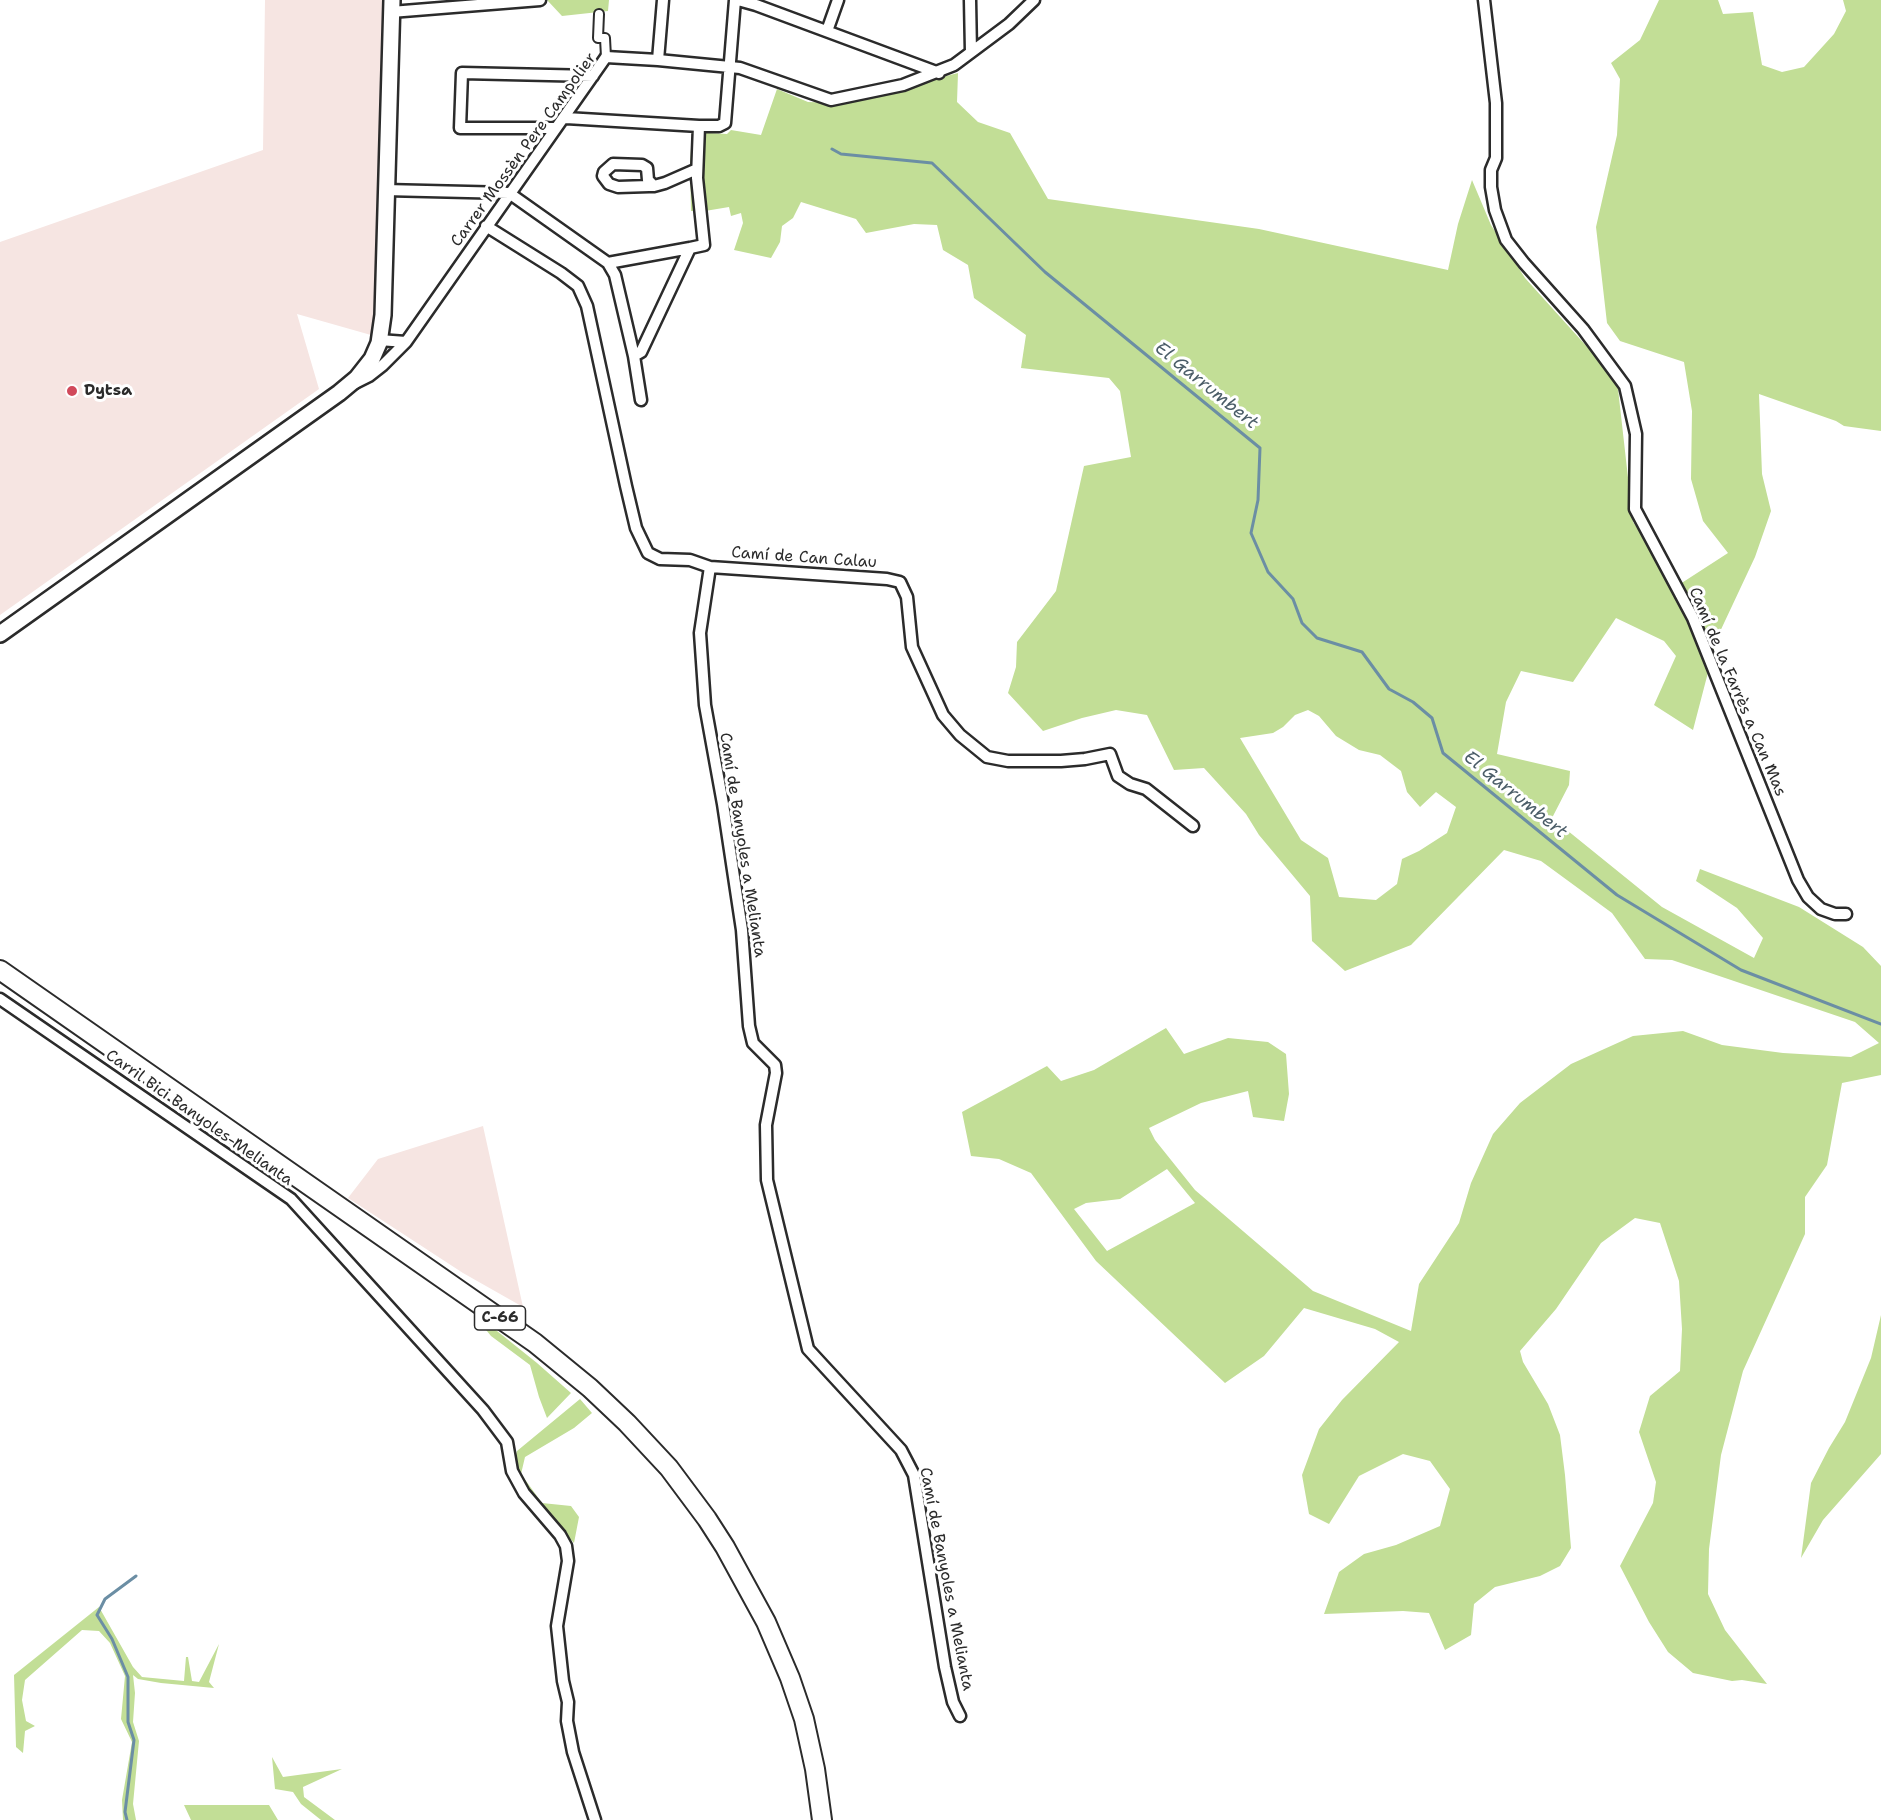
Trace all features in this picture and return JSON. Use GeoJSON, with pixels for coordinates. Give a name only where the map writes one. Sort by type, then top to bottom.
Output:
{"type":"FeatureCollection","features":[{"type":"Feature","properties":{"kind":"highway","name":"C-66"},"geometry":{"type":"LineString","coordinates":[[0,970],[535,1343],[590,1388],[627,1423],[669,1468],[707,1519],[766,1622],[790,1678],[804,1719],[815,1769],[820,1818]]}},
{"type":"Feature","properties":{"kind":"highway","name":"C-66"},"geometry":{"type":"LineString","coordinates":[[0,981],[531,1349],[585,1394],[636,1443],[663,1473],[700,1523],[734,1578],[759,1626],[771,1653],[794,1723],[809,1797],[820,1818]]}},
{"type":"Feature","properties":{"kind":"main road"},"geometry":{"type":"LineString","coordinates":[[0,634],[346,387],[380,351],[392,6]]}},
{"type":"Feature","properties":{"kind":"street"},"geometry":{"type":"LineString","coordinates":[[392,6],[540,0]]}},
{"type":"Feature","properties":{"kind":"street"},"geometry":{"type":"LineString","coordinates":[[658,60],[663,0]]}},
{"type":"Feature","properties":{"kind":"street"},"geometry":{"type":"LineString","coordinates":[[566,117],[699,126],[719,126],[725,123],[736,0],[939,73]]}},
{"type":"Feature","properties":{"kind":"street"},"geometry":{"type":"LineString","coordinates":[[827,31],[838,0]]}},
{"type":"Feature","properties":{"kind":"street"},"geometry":{"type":"LineString","coordinates":[[970,0],[971,52]]}},
{"type":"Feature","properties":{"kind":"street","name":"Carrer Mossèn Pere Campolier"},"geometry":{"type":"LineString","coordinates":[[380,351],[406,342],[606,57],[740,68],[831,100],[903,85],[939,73],[954,65],[1009,24],[1034,0]]}},
{"type":"Feature","properties":{"kind":"street","name":"Camí de la Farrès a Can Mas"},"geometry":{"type":"LineString","coordinates":[[1484,0],[1496,103],[1496,158],[1491,170],[1491,187],[1495,210],[1506,240],[1583,329],[1625,386],[1636,435],[1635,509],[1693,618],[1798,880],[1808,897],[1821,909],[1835,914],[1846,914]]}},
{"type":"Feature","properties":{"kind":"street"},"geometry":{"type":"LineString","coordinates":[[599,14],[598,38],[606,38],[606,57]]}},
{"type":"Feature","properties":{"kind":"street"},"geometry":{"type":"LineString","coordinates":[[555,128],[460,128],[462,73],[593,76]]}},
{"type":"Feature","properties":{"kind":"street"},"geometry":{"type":"LineString","coordinates":[[608,263],[704,245],[698,201],[699,126]]}},
{"type":"Feature","properties":{"kind":"street"},"geometry":{"type":"LineString","coordinates":[[654,186],[697,169]]}},
{"type":"Feature","properties":{"kind":"street"},"geometry":{"type":"LineString","coordinates":[[385,190],[509,193],[608,263],[615,275],[634,356],[641,400]]}},
{"type":"Feature","properties":{"kind":"street","name":"Camí de Can Calau"},"geometry":{"type":"LineString","coordinates":[[486,226],[578,286],[587,306],[636,528],[648,553],[660,559],[690,560],[710,567],[887,579],[900,582],[907,597],[912,647],[943,715],[960,735],[987,757],[1008,760],[1060,761],[1110,754],[1118,776],[1130,784],[1146,789],[1193,826]]}},
{"type":"Feature","properties":{"kind":"street"},"geometry":{"type":"LineString","coordinates":[[634,356],[641,352],[690,248]]}},
{"type":"Feature","properties":{"kind":"street"},"geometry":{"type":"LineString","coordinates":[[380,351],[406,342]]}},
{"type":"Feature","properties":{"kind":"street","name":"Camí de Banyoles a Melianta"},"geometry":{"type":"LineString","coordinates":[[710,567],[700,633],[705,705],[742,930],[749,1026],[753,1043],[775,1065],[776,1073],[766,1125],[767,1180],[808,1349],[902,1450],[914,1475],[945,1667],[953,1702],[960,1716]]}},
{"type":"Feature","properties":{"kind":"street","name":"Carril Bici Banyoles-Melianta"},"geometry":{"type":"LineString","coordinates":[[0,999],[291,1199],[483,1410],[507,1442],[512,1472],[524,1493],[560,1535],[566,1546],[568,1561],[557,1626],[563,1681],[568,1702],[567,1721],[573,1752],[595,1820]]}},
{"type":"Feature","properties":{"kind":"shaded area"},"geometry":{"type":"Polygon","coordinates":[[[265,0],[392,0],[378,337],[297,314],[319,389],[0,615],[0,242],[263,150],[265,0]]]}},
{"type":"Feature","properties":{"kind":"shaded area"},"geometry":{"type":"Polygon","coordinates":[[[483,1126],[523,1307],[463,1273],[348,1198],[378,1159],[483,1126]]]}},
{"type":"Feature","properties":{"kind":"green space"},"geometry":{"type":"Polygon","coordinates":[[[547,0],[609,0],[608,11],[562,16],[547,0]]]}},
{"type":"Feature","properties":{"kind":"green space"},"geometry":{"type":"Polygon","coordinates":[[[1659,0],[1718,0],[1723,14],[1753,12],[1762,65],[1782,72],[1804,67],[1834,34],[1846,11],[1843,0],[1881,0],[1881,431],[1844,426],[1836,421],[1759,394],[1762,474],[1771,511],[1755,557],[1717,638],[1693,730],[1654,705],[1676,656],[1664,641],[1616,618],[1573,682],[1521,671],[1506,702],[1497,754],[1570,771],[1569,785],[1552,818],[1662,907],[1754,958],[1763,938],[1737,908],[1696,881],[1700,869],[1799,907],[1863,947],[1881,966],[1881,1075],[1842,1083],[1827,1165],[1805,1197],[1805,1234],[1743,1371],[1721,1455],[1709,1549],[1708,1594],[1725,1630],[1767,1684],[1742,1680],[1732,1681],[1693,1673],[1668,1652],[1649,1622],[1620,1566],[1653,1503],[1656,1482],[1639,1432],[1650,1396],[1680,1371],[1682,1329],[1679,1281],[1660,1223],[1635,1218],[1601,1243],[1556,1309],[1520,1351],[1523,1362],[1548,1404],[1560,1435],[1571,1548],[1560,1566],[1540,1576],[1495,1587],[1474,1604],[1471,1635],[1445,1650],[1429,1613],[1403,1611],[1324,1614],[1339,1572],[1364,1554],[1396,1545],[1440,1526],[1450,1489],[1430,1461],[1403,1454],[1359,1476],[1329,1524],[1309,1514],[1302,1475],[1319,1429],[1342,1400],[1399,1342],[1375,1329],[1304,1308],[1264,1356],[1225,1383],[1096,1261],[1031,1173],[999,1159],[971,1156],[962,1112],[1047,1066],[1061,1081],[1094,1070],[1166,1028],[1184,1054],[1228,1038],[1268,1042],[1286,1054],[1289,1094],[1284,1121],[1253,1117],[1248,1091],[1201,1103],[1149,1128],[1155,1140],[1195,1190],[1313,1291],[1411,1331],[1419,1284],[1459,1223],[1471,1183],[1493,1134],[1520,1103],[1571,1064],[1633,1036],[1683,1031],[1722,1045],[1783,1053],[1851,1057],[1879,1043],[1855,1022],[1672,960],[1645,959],[1612,913],[1541,861],[1504,850],[1411,945],[1345,971],[1312,941],[1310,896],[1259,835],[1246,814],[1204,768],[1174,770],[1147,715],[1116,710],[1043,731],[1008,693],[1016,667],[1017,642],[1056,591],[1084,466],[1131,457],[1120,391],[1109,378],[1021,368],[1026,335],[974,298],[968,265],[943,250],[937,225],[914,224],[866,233],[856,219],[801,202],[793,218],[782,226],[780,242],[771,258],[734,250],[743,223],[741,213],[731,216],[729,207],[691,211],[692,132],[727,134],[731,130],[761,135],[777,89],[808,102],[840,103],[958,73],[957,102],[978,122],[1010,133],[1048,199],[1259,229],[1448,270],[1458,224],[1472,180],[1491,225],[1525,278],[1617,380],[1633,522],[1677,586],[1728,553],[1703,521],[1691,479],[1692,411],[1684,362],[1620,341],[1607,323],[1596,227],[1617,135],[1620,79],[1611,63],[1640,40],[1659,0]],[[1308,710],[1295,715],[1273,733],[1240,738],[1301,840],[1328,858],[1339,897],[1376,900],[1397,884],[1402,859],[1447,833],[1456,807],[1436,792],[1420,807],[1407,792],[1401,771],[1380,755],[1359,750],[1336,736],[1319,716],[1308,710]],[[1167,1169],[1120,1199],[1086,1203],[1074,1209],[1107,1251],[1195,1203],[1167,1169]]]}},
{"type":"Feature","properties":{"kind":"green space"},"geometry":{"type":"Polygon","coordinates":[[[1881,1315],[1881,1454],[1823,1520],[1801,1558],[1811,1483],[1845,1422],[1871,1358],[1881,1315]]]}},
{"type":"Feature","properties":{"kind":"green space"},"geometry":{"type":"Polygon","coordinates":[[[478,1320],[497,1331],[571,1393],[547,1418],[530,1365],[491,1336],[478,1320]]]}},
{"type":"Feature","properties":{"kind":"green space"},"geometry":{"type":"Polygon","coordinates":[[[580,1399],[592,1413],[574,1428],[525,1457],[521,1474],[542,1503],[571,1506],[579,1517],[574,1543],[522,1487],[513,1466],[517,1451],[580,1399]]]}},
{"type":"Feature","properties":{"kind":"green space"},"geometry":{"type":"Polygon","coordinates":[[[99,1607],[133,1667],[142,1677],[184,1681],[186,1657],[188,1657],[192,1681],[199,1682],[219,1644],[209,1682],[214,1688],[161,1683],[138,1679],[133,1675],[135,1693],[133,1722],[139,1741],[133,1804],[136,1820],[123,1820],[122,1800],[132,1742],[121,1719],[125,1676],[110,1643],[99,1631],[82,1630],[25,1680],[22,1700],[26,1721],[35,1726],[25,1731],[23,1753],[16,1747],[14,1675],[99,1607]]]}},
{"type":"Feature","properties":{"kind":"green space"},"geometry":{"type":"Polygon","coordinates":[[[272,1757],[283,1777],[342,1769],[303,1787],[304,1797],[335,1820],[321,1820],[301,1804],[293,1792],[275,1789],[272,1757]]]}},
{"type":"Feature","properties":{"kind":"green space"},"geometry":{"type":"Polygon","coordinates":[[[184,1805],[269,1805],[278,1820],[191,1820],[184,1805]]]}},
{"type":"Feature","properties":{"kind":"waterway","name":"El Garrumbert"},"geometry":{"type":"LineString","coordinates":[[832,149],[841,154],[932,163],[1045,272],[1260,448],[1258,500],[1251,533],[1268,572],[1293,599],[1302,623],[1317,638],[1362,652],[1389,689],[1413,702],[1432,718],[1443,753],[1617,895],[1741,970],[1881,1024]]}},
{"type":"Feature","properties":{"kind":"waterway"},"geometry":{"type":"LineString","coordinates":[[127,1820],[125,1812],[134,1740],[128,1722],[128,1677],[112,1639],[97,1615],[105,1599],[136,1576]]}},
{"type":"Feature","properties":{"kind":"place","name":"Dytsa"},"geometry":{"type":"Point","coordinates":[72,391]}}]}
